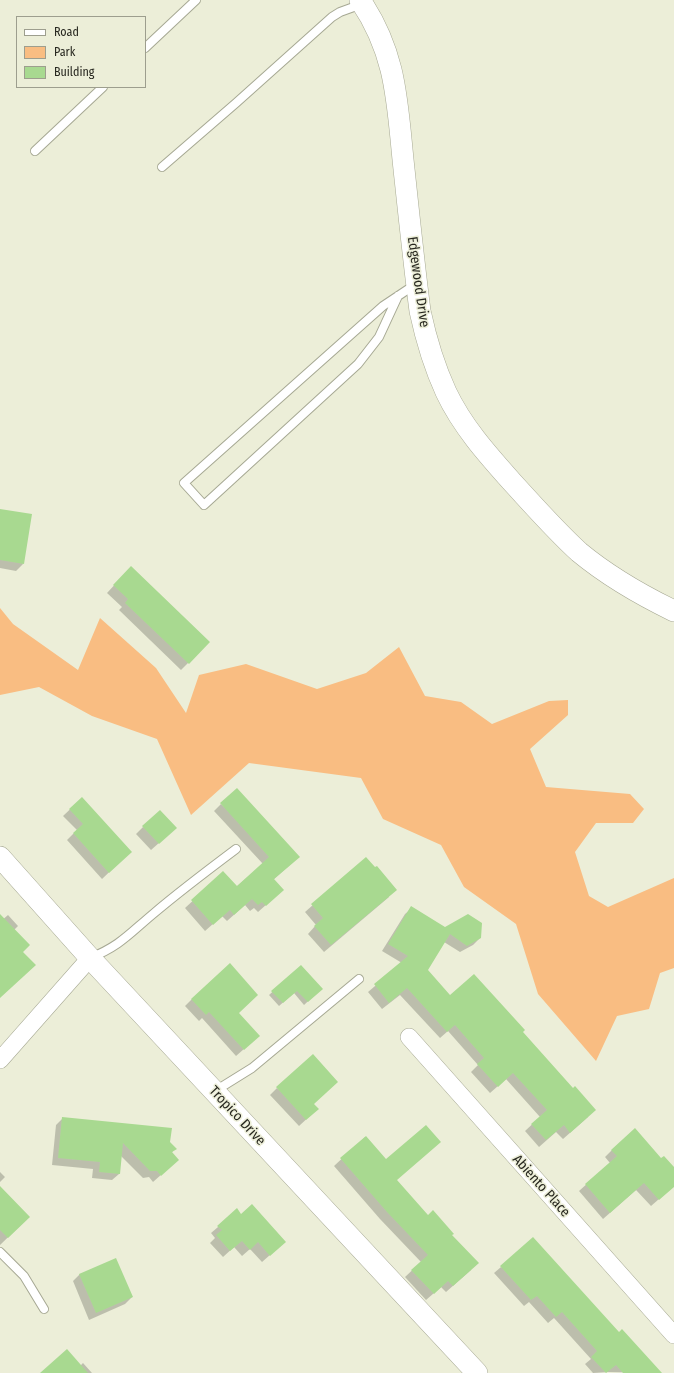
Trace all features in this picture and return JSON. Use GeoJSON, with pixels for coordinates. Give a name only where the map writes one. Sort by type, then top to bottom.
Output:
{"type":"FeatureCollection","features":[{"type":"Feature","properties":{"kind":"street","name":"Edgewood Drive"},"geometry":{"type":"LineString","coordinates":[[362,2],[385,47],[396,88],[420,311],[435,366],[457,412],[483,450],[542,515],[580,552],[629,587],[674,611]]}},
{"type":"Feature","properties":{"kind":"street","name":"Tropico Drive"},"geometry":{"type":"LineString","coordinates":[[0,856],[90,958],[477,1373]]}},
{"type":"Feature","properties":{"kind":"street"},"geometry":{"type":"LineString","coordinates":[[0,1060],[90,958]]}},
{"type":"Feature","properties":{"kind":"street","name":"Abiento Place"},"geometry":{"type":"LineString","coordinates":[[409,1037],[674,1335]]}},
{"type":"Feature","properties":{"kind":"lane"},"geometry":{"type":"LineString","coordinates":[[146,47],[196,0]]}},
{"type":"Feature","properties":{"kind":"lane"},"geometry":{"type":"LineString","coordinates":[[162,167],[332,17],[362,2]]}},
{"type":"Feature","properties":{"kind":"lane"},"geometry":{"type":"LineString","coordinates":[[35,151],[103,88]]}},
{"type":"Feature","properties":{"kind":"lane"},"geometry":{"type":"LineString","coordinates":[[398,296],[378,337],[358,364],[204,505],[184,483],[383,306],[416,283]]}},
{"type":"Feature","properties":{"kind":"lane"},"geometry":{"type":"LineString","coordinates":[[90,958],[109,950],[126,939],[152,914],[236,849]]}},
{"type":"Feature","properties":{"kind":"lane"},"geometry":{"type":"LineString","coordinates":[[215,1092],[252,1068],[358,979]]}},
{"type":"Feature","properties":{"kind":"lane"},"geometry":{"type":"LineString","coordinates":[[0,1252],[24,1276],[44,1309]]}},
{"type":"Feature","properties":{"kind":"green space"},"geometry":{"type":"Polygon","coordinates":[[[0,608],[13,624],[78,670],[100,618],[156,668],[186,713],[199,675],[246,664],[317,689],[366,673],[399,647],[425,696],[461,702],[492,724],[549,701],[568,700],[568,715],[530,749],[546,787],[630,794],[644,809],[633,823],[596,823],[575,852],[589,896],[608,907],[674,878],[674,968],[660,973],[649,1009],[617,1016],[596,1061],[538,994],[516,924],[464,887],[441,845],[383,819],[361,778],[249,763],[191,815],[157,739],[92,716],[39,687],[0,695],[0,608]]]}},
{"type":"Feature","properties":{"kind":"building"},"geometry":{"type":"Polygon","coordinates":[[[0,509],[32,514],[24,564],[0,560],[0,509]]]}},
{"type":"Feature","properties":{"kind":"building"},"geometry":{"type":"Polygon","coordinates":[[[131,566],[210,642],[189,664],[125,603],[128,599],[113,585],[131,566]]]}},
{"type":"Feature","properties":{"kind":"building"},"geometry":{"type":"Polygon","coordinates":[[[237,788],[300,857],[274,879],[284,890],[266,906],[262,902],[258,905],[252,899],[234,915],[230,910],[213,925],[191,900],[223,871],[237,886],[269,857],[220,803],[237,788]]]}},
{"type":"Feature","properties":{"kind":"building"},"geometry":{"type":"Polygon","coordinates":[[[82,797],[132,852],[109,873],[73,833],[83,824],[69,809],[82,797]]]}},
{"type":"Feature","properties":{"kind":"building"},"geometry":{"type":"Polygon","coordinates":[[[160,810],[177,828],[159,844],[142,826],[160,810]]]}},
{"type":"Feature","properties":{"kind":"building"},"geometry":{"type":"Polygon","coordinates":[[[366,857],[375,867],[377,866],[397,890],[331,945],[314,926],[323,918],[311,904],[366,857]]]}},
{"type":"Feature","properties":{"kind":"building"},"geometry":{"type":"Polygon","coordinates":[[[411,906],[445,927],[468,914],[482,923],[481,938],[467,946],[450,934],[428,970],[450,995],[474,974],[525,1030],[523,1032],[573,1088],[575,1086],[596,1110],[570,1133],[564,1125],[546,1140],[531,1124],[547,1110],[513,1073],[498,1087],[477,1064],[484,1058],[455,1025],[447,1032],[407,988],[389,1003],[374,984],[408,956],[388,944],[411,906]]]}},
{"type":"Feature","properties":{"kind":"building"},"geometry":{"type":"Polygon","coordinates":[[[0,914],[30,945],[23,952],[36,965],[0,998],[0,914]]]}},
{"type":"Feature","properties":{"kind":"building"},"geometry":{"type":"Polygon","coordinates":[[[230,963],[258,995],[239,1013],[260,1036],[244,1050],[209,1012],[206,1015],[191,999],[230,963]]]}},
{"type":"Feature","properties":{"kind":"building"},"geometry":{"type":"Polygon","coordinates":[[[301,965],[323,989],[308,1002],[297,991],[283,1003],[271,991],[301,965]]]}},
{"type":"Feature","properties":{"kind":"building"},"geometry":{"type":"Polygon","coordinates":[[[313,1054],[338,1082],[314,1104],[319,1109],[306,1120],[276,1087],[313,1054]]]}},
{"type":"Feature","properties":{"kind":"building"},"geometry":{"type":"Polygon","coordinates":[[[62,1117],[172,1128],[170,1142],[177,1149],[172,1152],[179,1160],[161,1176],[157,1171],[150,1171],[123,1143],[120,1174],[99,1172],[100,1162],[58,1158],[62,1117]]]}},
{"type":"Feature","properties":{"kind":"building"},"geometry":{"type":"Polygon","coordinates":[[[426,1125],[441,1142],[397,1180],[428,1215],[433,1210],[454,1234],[452,1235],[479,1263],[453,1286],[448,1281],[434,1294],[411,1270],[428,1255],[387,1212],[340,1158],[366,1136],[386,1159],[426,1125]]]}},
{"type":"Feature","properties":{"kind":"building"},"geometry":{"type":"Polygon","coordinates":[[[635,1128],[661,1158],[664,1156],[674,1167],[674,1187],[659,1200],[644,1183],[610,1213],[585,1184],[617,1156],[611,1150],[635,1128]]]}},
{"type":"Feature","properties":{"kind":"building"},"geometry":{"type":"Polygon","coordinates":[[[0,1186],[30,1217],[8,1238],[0,1230],[0,1186]]]}},
{"type":"Feature","properties":{"kind":"building"},"geometry":{"type":"Polygon","coordinates":[[[252,1204],[286,1242],[270,1256],[258,1242],[250,1250],[242,1241],[230,1251],[216,1235],[222,1230],[217,1226],[237,1208],[241,1214],[252,1204]]]}},
{"type":"Feature","properties":{"kind":"building"},"geometry":{"type":"Polygon","coordinates":[[[533,1237],[619,1332],[622,1329],[662,1373],[623,1373],[616,1365],[606,1373],[591,1357],[597,1351],[562,1312],[556,1317],[537,1296],[531,1300],[500,1266],[533,1237]]]}},
{"type":"Feature","properties":{"kind":"building"},"geometry":{"type":"Polygon","coordinates":[[[116,1258],[133,1297],[96,1313],[79,1274],[116,1258]]]}},
{"type":"Feature","properties":{"kind":"building"},"geometry":{"type":"Polygon","coordinates":[[[67,1349],[88,1373],[40,1373],[67,1349]]]}}]}
